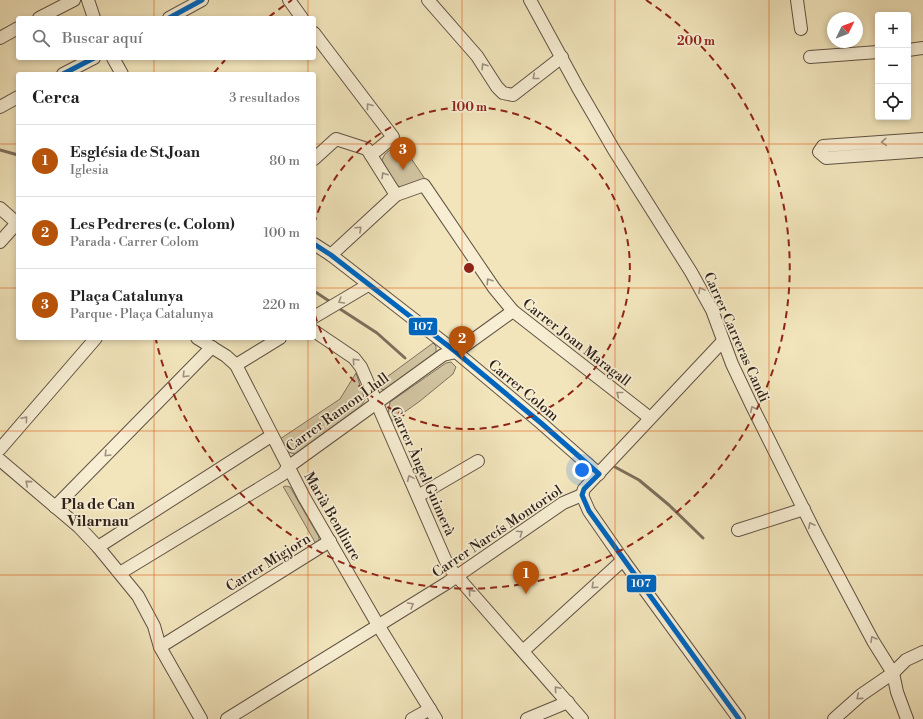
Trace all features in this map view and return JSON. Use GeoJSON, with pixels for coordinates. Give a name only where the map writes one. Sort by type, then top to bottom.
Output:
{"type":"FeatureCollection","features":[{"type":"Feature","properties":{"kind":"street"},"geometry":{"type":"LineString","coordinates":[[43,16],[74,0]]}},
{"type":"Feature","properties":{"kind":"street"},"geometry":{"type":"LineString","coordinates":[[88,0],[93,16]]}},
{"type":"Feature","properties":{"kind":"street"},"geometry":{"type":"LineString","coordinates":[[173,16],[202,0]]}},
{"type":"Feature","properties":{"kind":"street"},"geometry":{"type":"LineString","coordinates":[[289,0],[301,16]]}},
{"type":"Feature","properties":{"kind":"street"},"geometry":{"type":"LineString","coordinates":[[428,0],[477,56],[497,87],[503,93],[513,95],[562,57]]}},
{"type":"Feature","properties":{"kind":"street","name":"Carrer Carreras Candi"},"geometry":{"type":"LineString","coordinates":[[530,0],[614,150],[691,272],[712,310],[723,341],[750,404],[873,641],[893,673],[897,692],[907,719]]}},
{"type":"Feature","properties":{"kind":"street"},"geometry":{"type":"LineString","coordinates":[[797,0],[801,29]]}},
{"type":"Feature","properties":{"kind":"street"},"geometry":{"type":"LineString","coordinates":[[0,38],[16,29]]}},
{"type":"Feature","properties":{"kind":"street"},"geometry":{"type":"LineString","coordinates":[[316,36],[393,137],[371,155]]}},
{"type":"Feature","properties":{"kind":"street"},"geometry":{"type":"LineString","coordinates":[[911,50],[923,48]]}},
{"type":"Feature","properties":{"kind":"street"},"geometry":{"type":"LineString","coordinates":[[810,57],[875,52]]}},
{"type":"Feature","properties":{"kind":"street"},"geometry":{"type":"LineString","coordinates":[[67,72],[90,60]]}},
{"type":"Feature","properties":{"kind":"street"},"geometry":{"type":"LineString","coordinates":[[114,60],[121,72]]}},
{"type":"Feature","properties":{"kind":"street"},"geometry":{"type":"LineString","coordinates":[[0,107],[16,98]]}},
{"type":"Feature","properties":{"kind":"street"},"geometry":{"type":"LineString","coordinates":[[316,157],[336,139],[367,149],[396,195],[331,255]]}},
{"type":"Feature","properties":{"kind":"street"},"geometry":{"type":"LineString","coordinates":[[923,139],[823,146],[820,152],[826,158],[923,151]]}},
{"type":"Feature","properties":{"kind":"street","name":"Carrer Joan Maragall"},"geometry":{"type":"LineString","coordinates":[[396,195],[424,185],[494,288],[513,311],[650,418]]}},
{"type":"Feature","properties":{"kind":"street"},"geometry":{"type":"LineString","coordinates":[[0,208],[16,222]]}},
{"type":"Feature","properties":{"kind":"street"},"geometry":{"type":"LineString","coordinates":[[0,242],[16,224]]}},
{"type":"Feature","properties":{"kind":"street","name":"Carrer Colom"},"geometry":{"type":"LineString","coordinates":[[316,245],[331,255],[456,352],[599,474]]}},
{"type":"Feature","properties":{"kind":"street"},"geometry":{"type":"LineString","coordinates":[[316,316],[368,285]]}},
{"type":"Feature","properties":{"kind":"street","name":"Carrer Ramon Llull"},"geometry":{"type":"LineString","coordinates":[[120,573],[283,474],[288,467],[443,355],[456,352],[513,311]]}},
{"type":"Feature","properties":{"kind":"street","name":"Carrer Àngel Guimerà"},"geometry":{"type":"LineString","coordinates":[[316,333],[357,361],[377,402],[448,566],[582,719]]}},
{"type":"Feature","properties":{"kind":"street","name":"Marià Benlliure"},"geometry":{"type":"LineString","coordinates":[[200,340],[226,356],[236,365],[271,436],[304,497],[378,625],[433,714]]}},
{"type":"Feature","properties":{"kind":"street"},"geometry":{"type":"LineString","coordinates":[[236,365],[277,340]]}},
{"type":"Feature","properties":{"kind":"street"},"geometry":{"type":"LineString","coordinates":[[0,449],[93,341]]}},
{"type":"Feature","properties":{"kind":"street","name":"Carrer Narcís Montoriol"},"geometry":{"type":"LineString","coordinates":[[227,719],[457,576],[563,503],[582,495],[584,489],[723,341]]}},
{"type":"Feature","properties":{"kind":"street"},"geometry":{"type":"LineString","coordinates":[[55,507],[212,348]]}},
{"type":"Feature","properties":{"kind":"street"},"geometry":{"type":"LineString","coordinates":[[98,547],[271,436]]}},
{"type":"Feature","properties":{"kind":"street"},"geometry":{"type":"LineString","coordinates":[[0,460],[79,527],[98,547],[138,596],[154,626],[160,647],[201,719]]}},
{"type":"Feature","properties":{"kind":"street"},"geometry":{"type":"LineString","coordinates":[[418,496],[478,461]]}},
{"type":"Feature","properties":{"kind":"street"},"geometry":{"type":"LineString","coordinates":[[582,495],[589,512],[739,719]]}},
{"type":"Feature","properties":{"kind":"street"},"geometry":{"type":"LineString","coordinates":[[738,530],[804,509]]}},
{"type":"Feature","properties":{"kind":"street","name":"Carrer Migjorn"},"geometry":{"type":"LineString","coordinates":[[160,647],[330,541]]}},
{"type":"Feature","properties":{"kind":"street"},"geometry":{"type":"LineString","coordinates":[[523,651],[623,560]]}},
{"type":"Feature","properties":{"kind":"street"},"geometry":{"type":"LineString","coordinates":[[834,719],[861,695],[893,673],[906,660],[923,652]]}},
{"type":"Feature","properties":{"kind":"street"},"geometry":{"type":"LineString","coordinates":[[527,719],[568,702]]}},
{"type":"Feature","properties":{"kind":"street"},"geometry":{"type":"LineString","coordinates":[[412,719],[433,714]]}},
{"type":"Feature","properties":{"kind":"shaded area"},"geometry":{"type":"Polygon","coordinates":[[[400,142],[425,179],[401,187],[395,185],[382,160],[385,154],[400,142]]]}},
{"type":"Feature","properties":{"kind":"shaded area"},"geometry":{"type":"Polygon","coordinates":[[[433,343],[436,346],[436,352],[385,390],[377,388],[376,385],[433,343]]]}},
{"type":"Feature","properties":{"kind":"shaded area"},"geometry":{"type":"Polygon","coordinates":[[[451,362],[456,367],[453,374],[420,401],[392,421],[388,413],[390,402],[446,363],[451,362]]]}},
{"type":"Feature","properties":{"kind":"shaded area"},"geometry":{"type":"Polygon","coordinates":[[[356,373],[365,400],[361,406],[295,454],[287,452],[280,439],[340,399],[356,373]]]}},
{"type":"Feature","properties":{"kind":"shaded area"},"geometry":{"type":"Polygon","coordinates":[[[283,487],[290,487],[319,537],[319,542],[316,544],[283,487]]]}},
{"type":"Feature","properties":{"kind":"waterway"},"geometry":{"type":"LineString","coordinates":[[0,150],[16,154]]}},
{"type":"Feature","properties":{"kind":"waterway"},"geometry":{"type":"LineString","coordinates":[[316,292],[332,303]]}},
{"type":"Feature","properties":{"kind":"waterway"},"geometry":{"type":"LineString","coordinates":[[337,307],[377,333],[405,358]]}},
{"type":"Feature","properties":{"kind":"waterway"},"geometry":{"type":"LineString","coordinates":[[615,467],[639,480],[669,505],[703,538]]}},
{"type":"Feature","properties":{"kind":"transit line","name":"107"},"geometry":{"type":"LineString","coordinates":[[173,16],[202,0]]}},
{"type":"Feature","properties":{"kind":"transit line","name":"107"},"geometry":{"type":"LineString","coordinates":[[67,72],[90,60]]}},
{"type":"Feature","properties":{"kind":"transit line","name":"107"},"geometry":{"type":"LineString","coordinates":[[316,245],[331,255],[456,352],[599,474],[584,489],[582,495],[589,511],[739,719]]}},
{"type":"Feature","properties":{"kind":"place","name":"Plaça Catalunya"},"geometry":{"type":"Point","coordinates":[403,170]}},
{"type":"Feature","properties":{"kind":"place","name":"Les Pedreres (c. Colom)"},"geometry":{"type":"Point","coordinates":[462,359]}},
{"type":"Feature","properties":{"kind":"place","name":"Església de St.Joan"},"geometry":{"type":"Point","coordinates":[526,594]}},
{"type":"Feature","properties":{"kind":"district","name":"Pla de Can Vilarnau"},"geometry":{"type":"Point","coordinates":[98,512]}}]}
